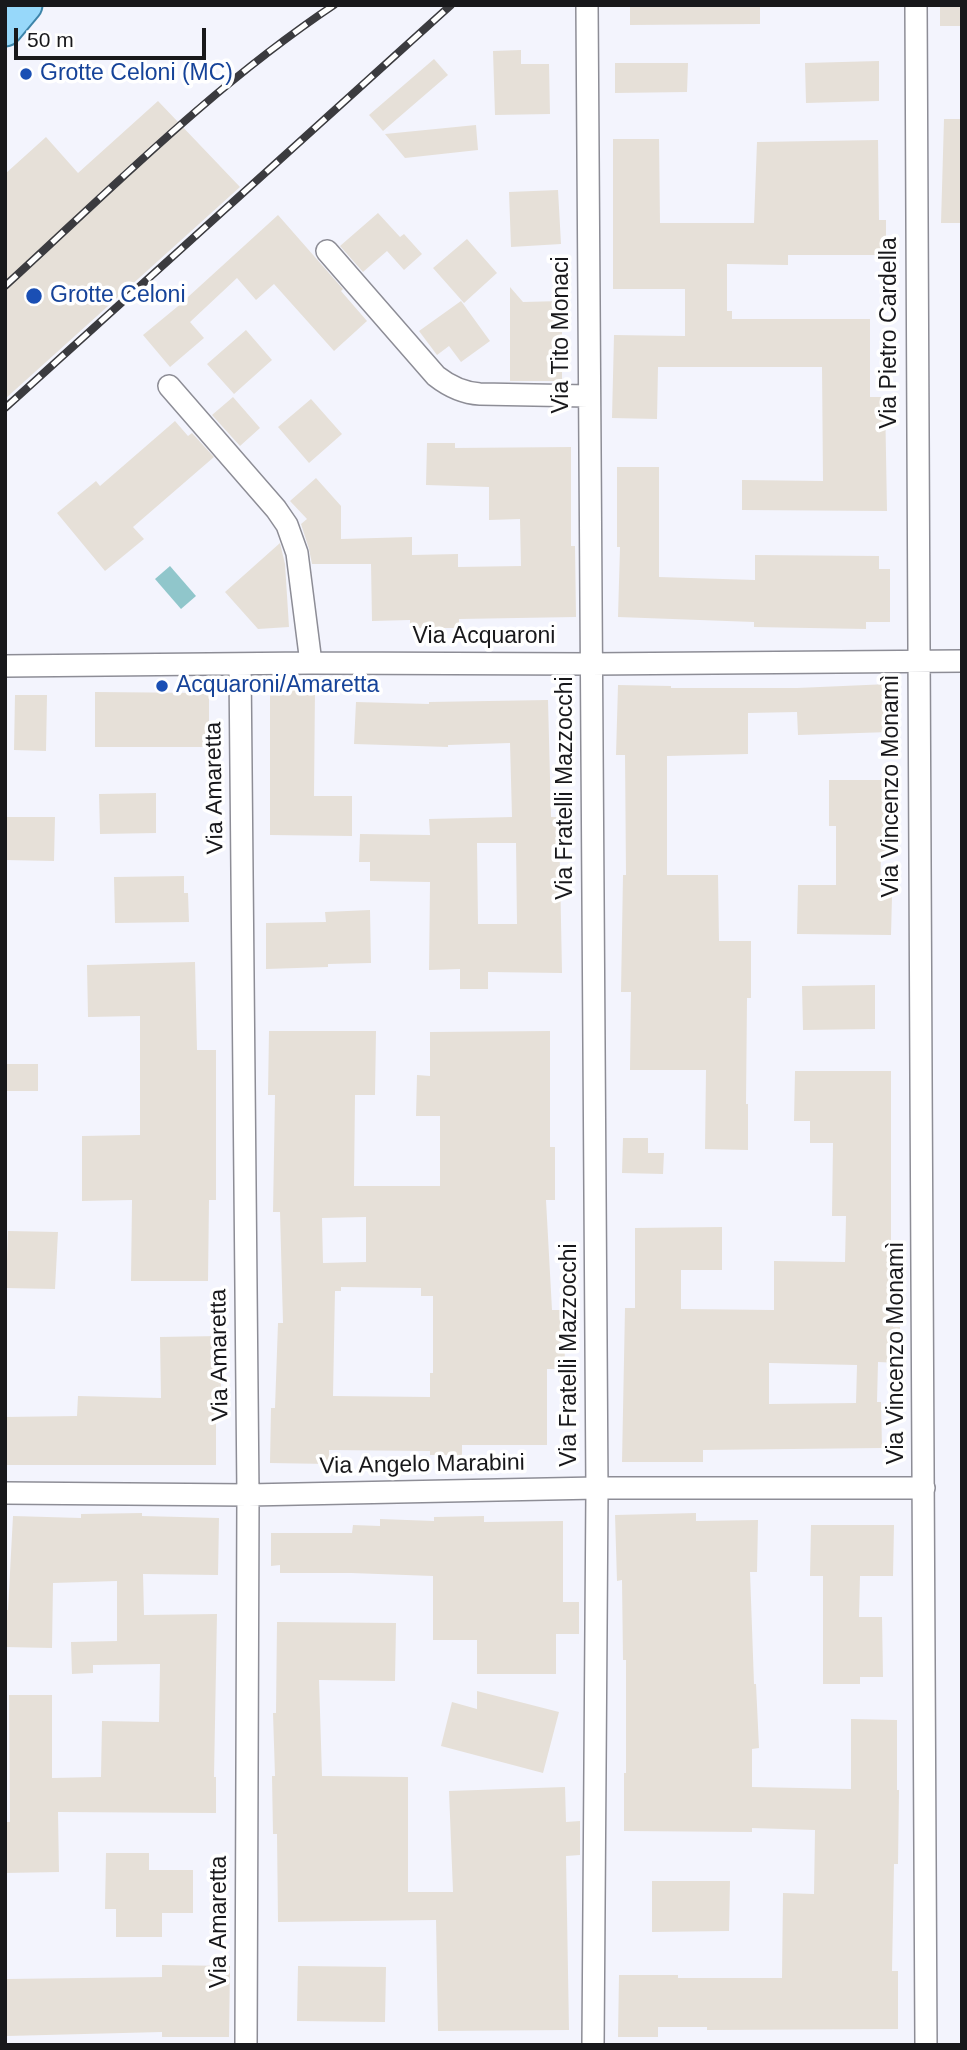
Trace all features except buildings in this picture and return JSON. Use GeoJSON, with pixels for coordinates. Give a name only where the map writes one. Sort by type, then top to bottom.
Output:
{"type":"FeatureCollection","features":[{"type":"Feature","properties":{"kind":"street","name":"Via Tito Monaci"},"geometry":{"type":"LineString","coordinates":[[587,5],[591,664]]}},
{"type":"Feature","properties":{"kind":"street","name":"Via Pietro Cardella"},"geometry":{"type":"LineString","coordinates":[[916,5],[917,660]]}},
{"type":"Feature","properties":{"kind":"street"},"geometry":{"type":"LineString","coordinates":[[327,251],[436,376],[449,385],[464,392],[480,394],[588,396]]}},
{"type":"Feature","properties":{"kind":"street"},"geometry":{"type":"LineString","coordinates":[[169,387],[287,525],[298,553],[311,663]]}},
{"type":"Feature","properties":{"kind":"street","name":"Via Vincenzo Monamì"},"geometry":{"type":"LineString","coordinates":[[917,660],[926,2045]]}},
{"type":"Feature","properties":{"kind":"street","name":"Via Acquaroni"},"geometry":{"type":"LineString","coordinates":[[5,666],[962,660]]}},
{"type":"Feature","properties":{"kind":"street","name":"Via Fratelli Mazzocchi"},"geometry":{"type":"LineString","coordinates":[[591,664],[597,1488],[593,2045]]}},
{"type":"Feature","properties":{"kind":"street","name":"Via Amaretta"},"geometry":{"type":"LineString","coordinates":[[240,665],[248,1495],[246,2045]]}},
{"type":"Feature","properties":{"kind":"street","name":"Via Angelo Marabini"},"geometry":{"type":"LineString","coordinates":[[5,1493],[248,1495],[597,1488],[924,1488]]}},
{"type":"Feature","properties":{"kind":"water"},"geometry":{"type":"Polygon","coordinates":[[[170,566],[196,596],[181,609],[155,579],[170,566]]]}},
{"type":"Feature","properties":{"kind":"railway"},"geometry":{"type":"LineString","coordinates":[[5,286],[205,103],[334,5]]}},
{"type":"Feature","properties":{"kind":"railway"},"geometry":{"type":"LineString","coordinates":[[5,408],[451,5]]}},
{"type":"Feature","properties":{"kind":"place","name":"Grotte Celoni (MC)"},"geometry":{"type":"Point","coordinates":[26,74]}},
{"type":"Feature","properties":{"kind":"place","name":"Grotte Celoni"},"geometry":{"type":"Point","coordinates":[34,296]}},
{"type":"Feature","properties":{"kind":"place","name":"Acquaroni/Amaretta"},"geometry":{"type":"Point","coordinates":[162,686]}}]}
